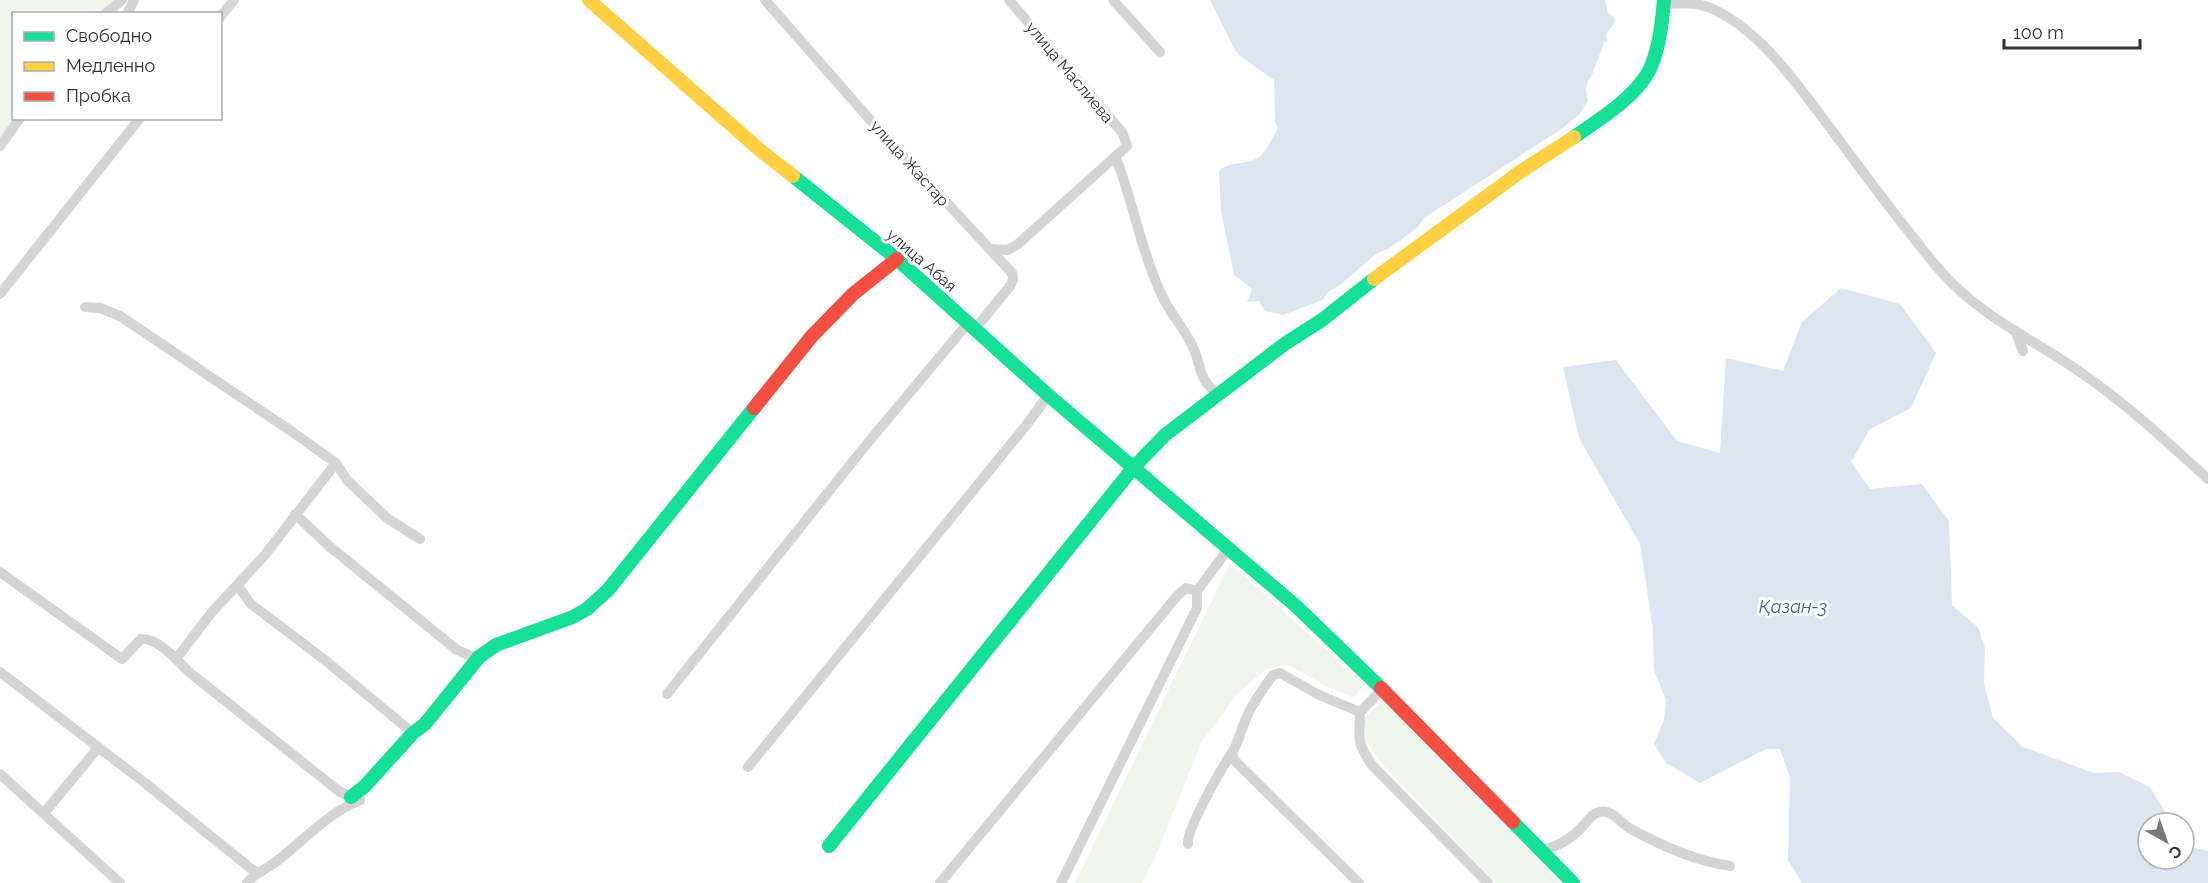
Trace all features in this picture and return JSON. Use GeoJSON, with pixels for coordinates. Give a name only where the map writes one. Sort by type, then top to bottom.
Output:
{"type":"FeatureCollection","features":[{"type":"Feature","properties":{"kind":"street"},"geometry":{"type":"LineString","coordinates":[[107,12],[122,0]]}},
{"type":"Feature","properties":{"kind":"street"},"geometry":{"type":"LineString","coordinates":[[222,15],[234,0]]}},
{"type":"Feature","properties":{"kind":"street","name":"улица Абая"},"geometry":{"type":"LineString","coordinates":[[589,0],[761,151],[897,259],[1048,395],[1296,606],[1573,883]]}},
{"type":"Feature","properties":{"kind":"street","name":"улица Жастар"},"geometry":{"type":"LineString","coordinates":[[765,0],[864,113],[1012,273],[1010,286],[971,326]]}},
{"type":"Feature","properties":{"kind":"street","name":"улица Маслиева"},"geometry":{"type":"LineString","coordinates":[[1009,0],[1122,132],[1127,146],[1116,158]]}},
{"type":"Feature","properties":{"kind":"street"},"geometry":{"type":"LineString","coordinates":[[1113,0],[1160,52]]}},
{"type":"Feature","properties":{"kind":"street"},"geometry":{"type":"LineString","coordinates":[[829,846],[1134,467],[1166,435],[1286,344],[1322,320],[1394,262],[1466,209],[1611,113],[1652,67],[1660,37],[1664,2],[1710,8],[1740,26],[1772,55],[1803,91],[1893,212],[1946,277],[1970,300],[2083,373],[2126,405],[2150,424],[2208,479]]}},
{"type":"Feature","properties":{"kind":"street"},"geometry":{"type":"LineString","coordinates":[[0,146],[19,120]]}},
{"type":"Feature","properties":{"kind":"street"},"geometry":{"type":"LineString","coordinates":[[0,294],[138,120]]}},
{"type":"Feature","properties":{"kind":"street"},"geometry":{"type":"LineString","coordinates":[[988,249],[1008,250],[1018,244],[1116,158],[1127,184],[1159,289],[1192,345],[1200,374],[1220,395]]}},
{"type":"Feature","properties":{"kind":"street"},"geometry":{"type":"LineString","coordinates":[[351,797],[365,786],[412,733],[425,724],[480,657],[496,645],[587,609],[608,590],[812,336],[853,294],[897,259]]}},
{"type":"Feature","properties":{"kind":"street"},"geometry":{"type":"LineString","coordinates":[[85,307],[100,308],[120,316],[291,431],[336,464],[347,480],[387,518],[420,539]]}},
{"type":"Feature","properties":{"kind":"street"},"geometry":{"type":"LineString","coordinates":[[668,694],[866,445],[971,326]]}},
{"type":"Feature","properties":{"kind":"street"},"geometry":{"type":"LineString","coordinates":[[2015,330],[2023,351]]}},
{"type":"Feature","properties":{"kind":"street"},"geometry":{"type":"LineString","coordinates":[[748,767],[1028,423],[1048,395]]}},
{"type":"Feature","properties":{"kind":"street"},"geometry":{"type":"LineString","coordinates":[[176,659],[212,612],[264,556],[336,464]]}},
{"type":"Feature","properties":{"kind":"street"},"geometry":{"type":"LineString","coordinates":[[295,514],[329,546],[458,650],[480,657]]}},
{"type":"Feature","properties":{"kind":"street"},"geometry":{"type":"LineString","coordinates":[[1061,883],[1197,608],[1197,591],[1229,549]]}},
{"type":"Feature","properties":{"kind":"street"},"geometry":{"type":"LineString","coordinates":[[0,572],[122,659],[145,638],[154,642],[340,792],[360,800],[345,806],[247,883]]}},
{"type":"Feature","properties":{"kind":"street"},"geometry":{"type":"LineString","coordinates":[[238,586],[251,604],[326,661],[412,733]]}},
{"type":"Feature","properties":{"kind":"street"},"geometry":{"type":"LineString","coordinates":[[940,883],[1177,596],[1186,588],[1197,591]]}},
{"type":"Feature","properties":{"kind":"street"},"geometry":{"type":"LineString","coordinates":[[0,672],[145,783],[254,871],[260,872]]}},
{"type":"Feature","properties":{"kind":"street"},"geometry":{"type":"LineString","coordinates":[[1188,844],[1187,841],[1194,824],[1218,774],[1232,752],[1248,714],[1273,675],[1280,673],[1319,695],[1360,712]]}},
{"type":"Feature","properties":{"kind":"street"},"geometry":{"type":"LineString","coordinates":[[1382,690],[1360,712],[1361,748],[1372,765],[1488,883]]}},
{"type":"Feature","properties":{"kind":"street"},"geometry":{"type":"LineString","coordinates":[[44,813],[98,748]]}},
{"type":"Feature","properties":{"kind":"street"},"geometry":{"type":"LineString","coordinates":[[1232,752],[1234,760],[1359,883]]}},
{"type":"Feature","properties":{"kind":"street"},"geometry":{"type":"LineString","coordinates":[[0,774],[120,883]]}},
{"type":"Feature","properties":{"kind":"street"},"geometry":{"type":"LineString","coordinates":[[1539,850],[1562,843],[1574,835],[1597,812],[1602,811],[1617,817],[1628,827],[1669,848],[1713,864],[1730,866]]}},
{"type":"Feature","properties":{"kind":"shaded area"},"geometry":{"type":"Polygon","coordinates":[[[0,0],[128,0],[116,12],[12,12],[12,120],[17,120],[0,137],[0,0]]]}},
{"type":"Feature","properties":{"kind":"shaded area"},"geometry":{"type":"Polygon","coordinates":[[[1230,563],[1365,685],[1354,697],[1330,688],[1288,665],[1266,669],[1237,694],[1201,743],[1156,855],[1142,883],[1075,883],[1230,563]]]}},
{"type":"Feature","properties":{"kind":"shaded area"},"geometry":{"type":"Polygon","coordinates":[[[1382,701],[1561,883],[1496,883],[1383,765],[1366,741],[1364,718],[1382,701]]]}},
{"type":"Feature","properties":{"kind":"water"},"geometry":{"type":"Polygon","coordinates":[[[1210,0],[1605,0],[1608,13],[1614,17],[1615,22],[1606,34],[1607,41],[1604,43],[1586,85],[1588,101],[1579,115],[1560,130],[1424,218],[1417,228],[1390,248],[1376,254],[1328,292],[1323,300],[1283,315],[1265,311],[1259,301],[1247,302],[1252,289],[1234,275],[1221,211],[1219,171],[1228,165],[1254,160],[1267,147],[1278,128],[1275,122],[1274,80],[1235,50],[1210,0]]]}},
{"type":"Feature","properties":{"kind":"water","name":"Қазан-3"},"geometry":{"type":"Polygon","coordinates":[[[1841,288],[1900,304],[1936,353],[1911,408],[1870,429],[1851,462],[1870,489],[1922,484],[1949,521],[1952,605],[1978,627],[1985,648],[1984,683],[1993,718],[2023,747],[2094,773],[2119,772],[2150,787],[2165,811],[2136,811],[2136,871],[2196,871],[2196,848],[2208,851],[2208,883],[1802,883],[1788,860],[1790,777],[1780,749],[1766,749],[1700,783],[1666,763],[1654,744],[1664,720],[1666,700],[1654,670],[1653,630],[1640,544],[1579,438],[1563,367],[1616,360],[1677,441],[1720,453],[1726,358],[1783,371],[1802,322],[1841,288]]]}},
{"type":"Feature","properties":{"kind":"traffic: fast"},"geometry":{"type":"LineString","coordinates":[[1574,137],[1629,96],[1647,75],[1657,48],[1664,0]]}},
{"type":"Feature","properties":{"kind":"traffic: fast"},"geometry":{"type":"LineString","coordinates":[[793,176],[897,259],[1048,395],[1296,606],[1381,688]]}},
{"type":"Feature","properties":{"kind":"traffic: fast"},"geometry":{"type":"LineString","coordinates":[[829,846],[1134,467],[1165,435],[1374,279]]}},
{"type":"Feature","properties":{"kind":"traffic: fast"},"geometry":{"type":"LineString","coordinates":[[351,797],[365,786],[413,733],[425,724],[479,657],[496,645],[573,617],[587,609],[608,590],[754,408]]}},
{"type":"Feature","properties":{"kind":"traffic: fast"},"geometry":{"type":"LineString","coordinates":[[1513,822],[1573,883]]}},
{"type":"Feature","properties":{"kind":"traffic: slow"},"geometry":{"type":"LineString","coordinates":[[589,0],[761,151],[793,176]]}},
{"type":"Feature","properties":{"kind":"traffic: slow"},"geometry":{"type":"LineString","coordinates":[[1374,279],[1520,172],[1574,137]]}},
{"type":"Feature","properties":{"kind":"traffic: jam"},"geometry":{"type":"LineString","coordinates":[[754,408],[812,336],[853,294],[897,259]]}},
{"type":"Feature","properties":{"kind":"traffic: jam"},"geometry":{"type":"LineString","coordinates":[[1381,688],[1513,822]]}}]}
